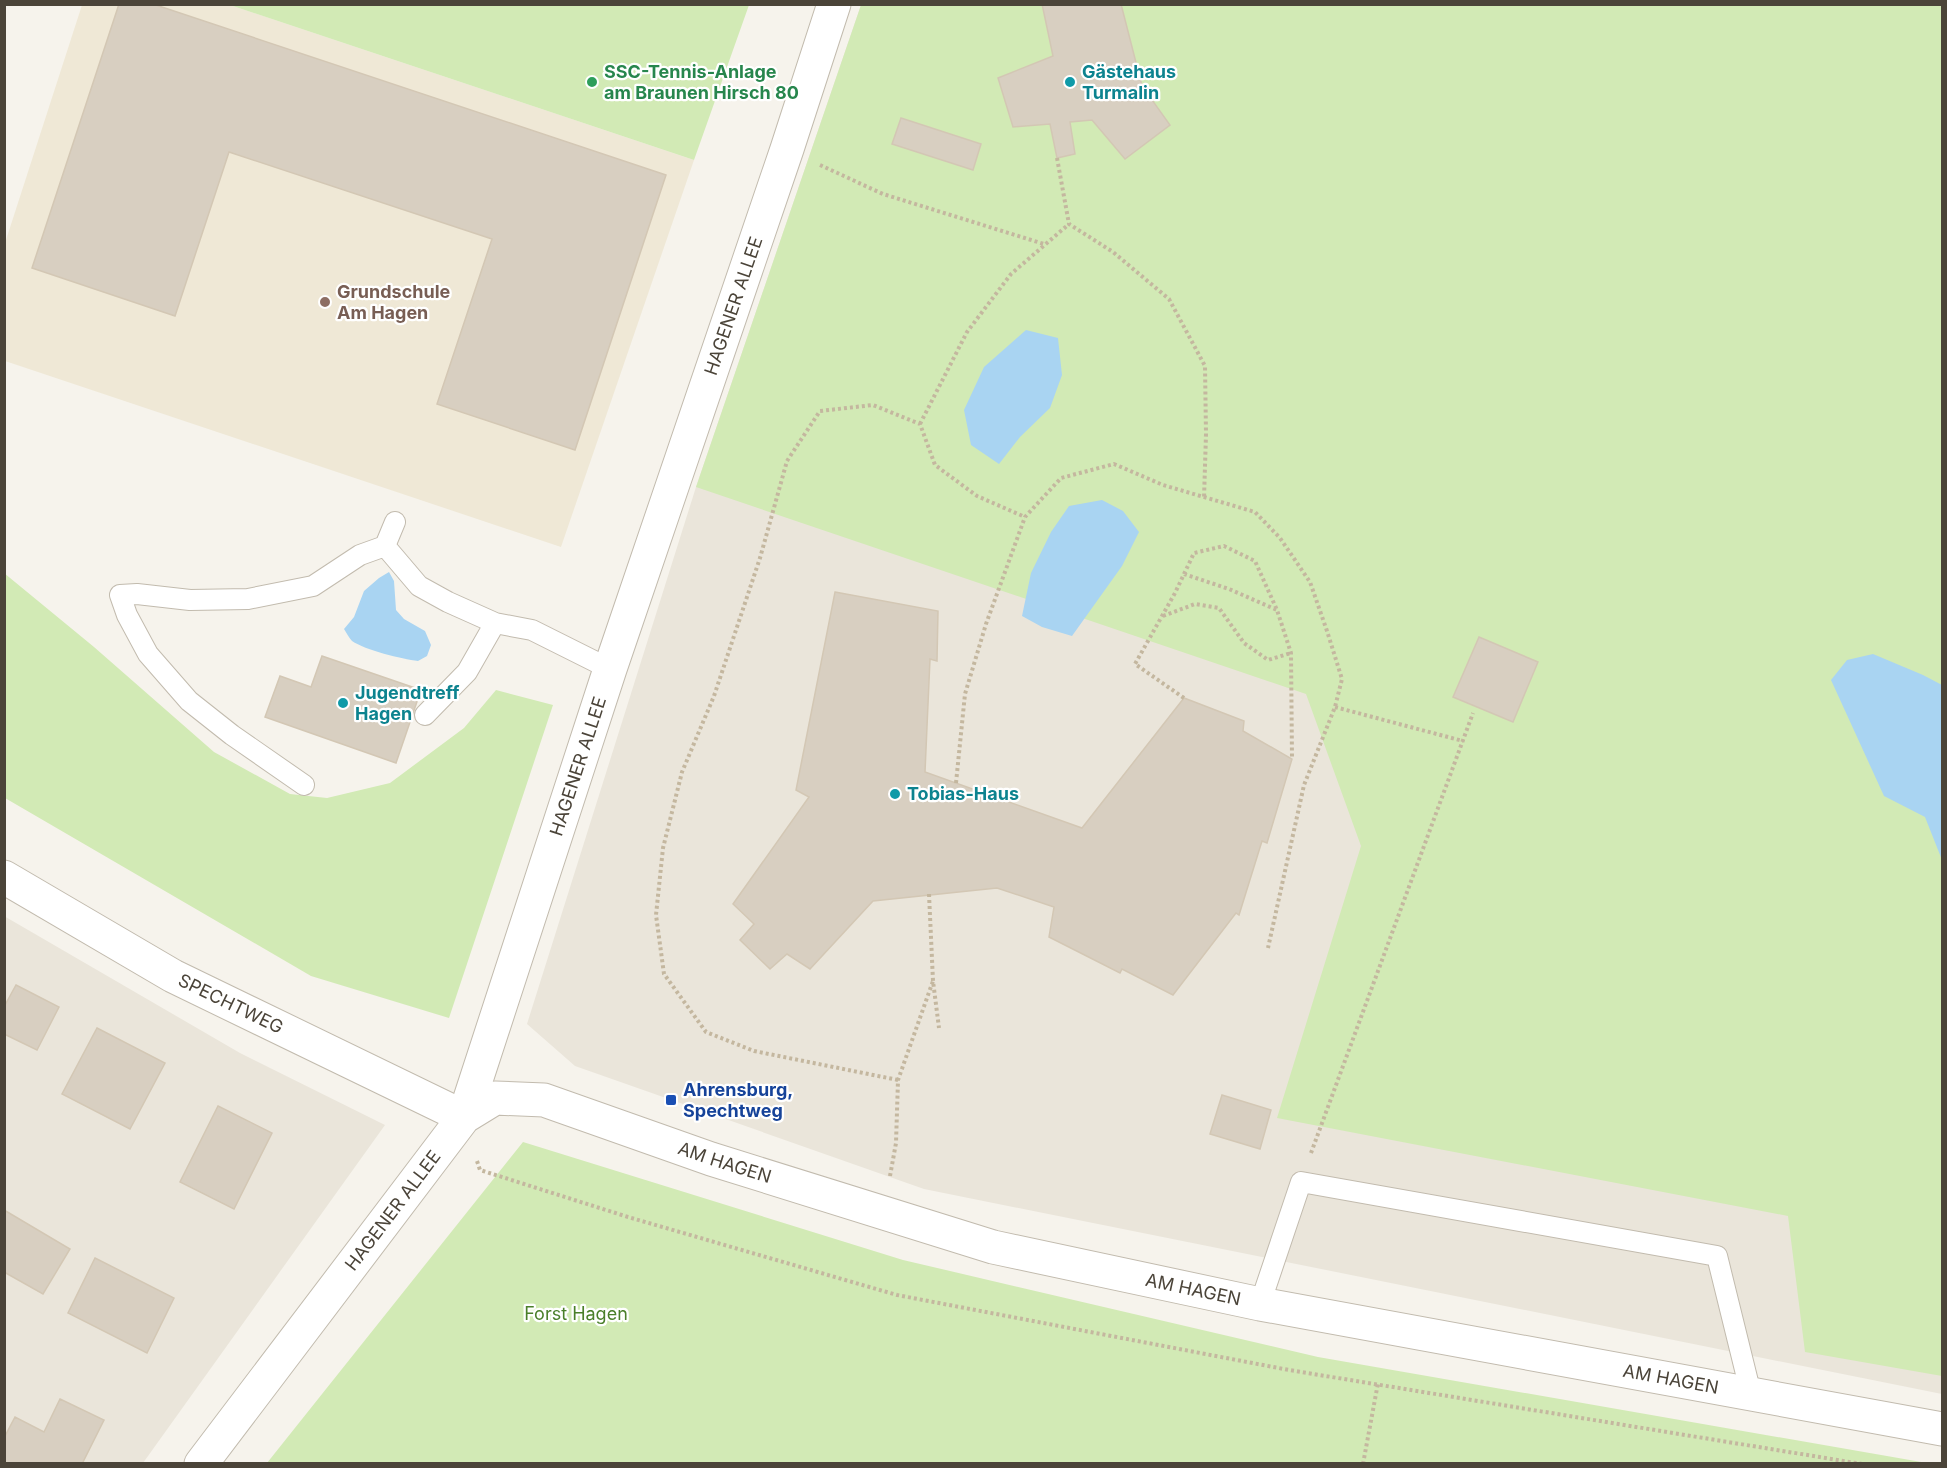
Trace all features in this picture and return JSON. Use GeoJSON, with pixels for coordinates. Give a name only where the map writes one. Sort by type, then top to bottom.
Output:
{"type":"FeatureCollection","features":[{"type":"Feature","properties":{"kind":"street","name":"HAGENER ALLEE"},"geometry":{"type":"LineString","coordinates":[[201,1464],[464,1117],[610,669],[834,4]]}},
{"type":"Feature","properties":{"kind":"street","name":"SPECHTWEG"},"geometry":{"type":"LineString","coordinates":[[4,877],[173,976],[464,1117]]}},
{"type":"Feature","properties":{"kind":"street","name":"AM HAGEN"},"geometry":{"type":"LineString","coordinates":[[464,1117],[495,1098],[544,1100],[711,1159],[993,1247],[1260,1304],[1942,1429]]}},
{"type":"Feature","properties":{"kind":"lane"},"geometry":{"type":"LineString","coordinates":[[304,785],[232,735],[189,701],[148,654],[127,615],[120,595],[137,594],[190,600],[248,599],[313,586],[360,555],[385,546],[395,522]]}},
{"type":"Feature","properties":{"kind":"lane"},"geometry":{"type":"LineString","coordinates":[[385,546],[419,586],[447,602],[495,623],[532,630],[610,669]]}},
{"type":"Feature","properties":{"kind":"lane"},"geometry":{"type":"LineString","coordinates":[[425,715],[467,672],[495,623]]}},
{"type":"Feature","properties":{"kind":"lane"},"geometry":{"type":"LineString","coordinates":[[1260,1304],[1301,1182],[1717,1256],[1750,1394]]}},
{"type":"Feature","properties":{"kind":"path"},"geometry":{"type":"LineString","coordinates":[[787,149],[884,194],[1044,244]]}},
{"type":"Feature","properties":{"kind":"path"},"geometry":{"type":"LineString","coordinates":[[1057,158],[1069,224],[1113,252],[1168,299],[1205,366],[1204,498]]}},
{"type":"Feature","properties":{"kind":"path"},"geometry":{"type":"LineString","coordinates":[[1025,517],[977,496],[935,465],[920,424],[967,332],[1011,274],[1069,224]]}},
{"type":"Feature","properties":{"kind":"path"},"geometry":{"type":"LineString","coordinates":[[898,1080],[754,1051],[706,1032],[664,974],[656,915],[663,848],[682,772],[717,686],[760,558],[787,461],[820,411],[873,405],[920,424]]}},
{"type":"Feature","properties":{"kind":"path"},"geometry":{"type":"LineString","coordinates":[[956,783],[965,694],[986,624],[1025,517],[1060,478],[1114,464],[1163,485],[1255,512],[1280,538],[1310,582],[1341,680],[1335,707],[1305,784],[1268,948]]}},
{"type":"Feature","properties":{"kind":"path"},"geometry":{"type":"LineString","coordinates":[[1184,698],[1135,664],[1194,553],[1224,546],[1256,561],[1278,610],[1291,653],[1292,759]]}},
{"type":"Feature","properties":{"kind":"path"},"geometry":{"type":"LineString","coordinates":[[1184,574],[1278,610]]}},
{"type":"Feature","properties":{"kind":"path"},"geometry":{"type":"LineString","coordinates":[[1162,616],[1195,604],[1219,608],[1244,643],[1268,660],[1291,653]]}},
{"type":"Feature","properties":{"kind":"path"},"geometry":{"type":"LineString","coordinates":[[1335,707],[1463,741]]}},
{"type":"Feature","properties":{"kind":"path"},"geometry":{"type":"LineString","coordinates":[[1301,1182],[1473,713]]}},
{"type":"Feature","properties":{"kind":"path"},"geometry":{"type":"LineString","coordinates":[[930,894],[933,981],[939,1028]]}},
{"type":"Feature","properties":{"kind":"path"},"geometry":{"type":"LineString","coordinates":[[884,1213],[896,1143],[898,1080],[933,981]]}},
{"type":"Feature","properties":{"kind":"path"},"geometry":{"type":"LineString","coordinates":[[464,1117],[480,1170],[628,1217],[897,1295],[1289,1370],[1862,1464]]}},
{"type":"Feature","properties":{"kind":"path"},"geometry":{"type":"LineString","coordinates":[[1363,1464],[1378,1383]]}},
{"type":"Feature","properties":{"kind":"shaded area","name":"Grundschule Am Hagen"},"geometry":{"type":"Polygon","coordinates":[[[82,5],[230,5],[694,160],[561,547],[5,361],[5,243],[82,5]]]}},
{"type":"Feature","properties":{"kind":"shaded area"},"geometry":{"type":"Polygon","coordinates":[[[861,5],[1942,447],[1942,1394],[924,1189],[575,1066],[527,1024],[696,487],[861,5]]]}},
{"type":"Feature","properties":{"kind":"shaded area"},"geometry":{"type":"Polygon","coordinates":[[[4,916],[240,1053],[385,1125],[143,1463],[5,1463],[4,916]]]}},
{"type":"Feature","properties":{"kind":"green space","name":"SSC-Tennis-Anlage am Braunen Hirsch 80"},"geometry":{"type":"Polygon","coordinates":[[[749,4],[694,160],[230,5],[749,4]]]}},
{"type":"Feature","properties":{"kind":"green space"},"geometry":{"type":"Polygon","coordinates":[[[861,5],[1942,5],[1942,1376],[1805,1352],[1788,1216],[1277,1118],[1361,846],[1306,694],[696,487],[861,5]]]}},
{"type":"Feature","properties":{"kind":"green space"},"geometry":{"type":"Polygon","coordinates":[[[4,573],[94,647],[214,752],[290,794],[327,798],[390,783],[464,728],[496,690],[553,705],[449,1018],[311,976],[5,798],[4,573]]]}},
{"type":"Feature","properties":{"kind":"green space","name":"Forst Hagen"},"geometry":{"type":"Polygon","coordinates":[[[523,1142],[903,1260],[1318,1357],[1927,1463],[267,1463],[523,1142]]]}},
{"type":"Feature","properties":{"kind":"water"},"geometry":{"type":"Polygon","coordinates":[[[1026,330],[1058,338],[1062,375],[1050,408],[1020,437],[999,464],[971,445],[964,410],[984,367],[1026,330]]]}},
{"type":"Feature","properties":{"kind":"water"},"geometry":{"type":"Polygon","coordinates":[[[1102,500],[1123,511],[1139,532],[1122,566],[1072,636],[1042,627],[1022,616],[1031,573],[1051,532],[1069,506],[1102,500]]]}},
{"type":"Feature","properties":{"kind":"water"},"geometry":{"type":"Polygon","coordinates":[[[389,572],[394,581],[396,610],[404,619],[425,631],[431,645],[427,656],[418,661],[366,648],[352,641],[344,629],[354,617],[364,591],[389,572]]]}},
{"type":"Feature","properties":{"kind":"water"},"geometry":{"type":"Polygon","coordinates":[[[1873,654],[1942,685],[1942,860],[1925,817],[1884,796],[1831,680],[1847,660],[1873,654]]]}},
{"type":"Feature","properties":{"kind":"building"},"geometry":{"type":"Polygon","coordinates":[[[119,4],[153,4],[666,175],[575,450],[437,404],[492,239],[229,152],[175,316],[32,268],[119,4]]]}},
{"type":"Feature","properties":{"kind":"building","name":"Gästehaus Turmalin"},"geometry":{"type":"Polygon","coordinates":[[[1042,4],[1121,4],[1142,86],[1170,125],[1125,159],[1092,120],[1070,122],[1075,154],[1057,158],[1050,124],[1013,127],[998,78],[1053,56],[1042,4]]]}},
{"type":"Feature","properties":{"kind":"building"},"geometry":{"type":"Polygon","coordinates":[[[901,118],[981,144],[973,170],[892,144],[901,118]]]}},
{"type":"Feature","properties":{"kind":"building","name":"Tobias-Haus"},"geometry":{"type":"Polygon","coordinates":[[[835,592],[938,611],[937,661],[930,659],[925,772],[1082,828],[1184,698],[1244,721],[1243,731],[1292,759],[1267,843],[1262,841],[1239,915],[1236,913],[1173,995],[1122,969],[1120,973],[1049,937],[1054,907],[997,888],[873,901],[810,969],[787,954],[770,969],[740,940],[754,924],[733,904],[809,797],[796,790],[835,592]]]}},
{"type":"Feature","properties":{"kind":"building"},"geometry":{"type":"Polygon","coordinates":[[[1479,637],[1538,662],[1513,722],[1453,697],[1479,637]]]}},
{"type":"Feature","properties":{"kind":"building","name":"Jugendtreff Hagen"},"geometry":{"type":"Polygon","coordinates":[[[322,656],[421,690],[396,763],[265,717],[280,676],[311,687],[322,656]]]}},
{"type":"Feature","properties":{"kind":"building"},"geometry":{"type":"Polygon","coordinates":[[[16,985],[59,1007],[37,1050],[4,1034],[4,1007],[16,985]]]}},
{"type":"Feature","properties":{"kind":"building"},"geometry":{"type":"Polygon","coordinates":[[[97,1028],[165,1063],[130,1129],[62,1094],[97,1028]]]}},
{"type":"Feature","properties":{"kind":"building"},"geometry":{"type":"Polygon","coordinates":[[[1222,1095],[1271,1110],[1260,1149],[1210,1134],[1222,1095]]]}},
{"type":"Feature","properties":{"kind":"building"},"geometry":{"type":"Polygon","coordinates":[[[218,1106],[272,1133],[234,1209],[180,1182],[218,1106]]]}},
{"type":"Feature","properties":{"kind":"building"},"geometry":{"type":"Polygon","coordinates":[[[4,1210],[70,1249],[43,1294],[4,1272],[4,1210]]]}},
{"type":"Feature","properties":{"kind":"building"},"geometry":{"type":"Polygon","coordinates":[[[95,1258],[174,1298],[147,1353],[68,1313],[95,1258]]]}},
{"type":"Feature","properties":{"kind":"building"},"geometry":{"type":"Polygon","coordinates":[[[60,1399],[104,1420],[82,1464],[4,1464],[4,1438],[15,1417],[44,1432],[60,1399]]]}},
{"type":"Feature","properties":{"kind":"place","name":"SSC-Tennis-Anlage am Braunen Hirsch 80"},"geometry":{"type":"Point","coordinates":[592,82]}},
{"type":"Feature","properties":{"kind":"place","name":"Gästehaus Turmalin"},"geometry":{"type":"Point","coordinates":[1070,82]}},
{"type":"Feature","properties":{"kind":"place","name":"Grundschule Am Hagen"},"geometry":{"type":"Point","coordinates":[325,302]}},
{"type":"Feature","properties":{"kind":"place","name":"Jugendtreff Hagen"},"geometry":{"type":"Point","coordinates":[343,703]}},
{"type":"Feature","properties":{"kind":"place","name":"Tobias-Haus"},"geometry":{"type":"Point","coordinates":[895,794]}},
{"type":"Feature","properties":{"kind":"place","name":"Ahrensburg, Spechtweg"},"geometry":{"type":"Point","coordinates":[671,1100]}}]}
